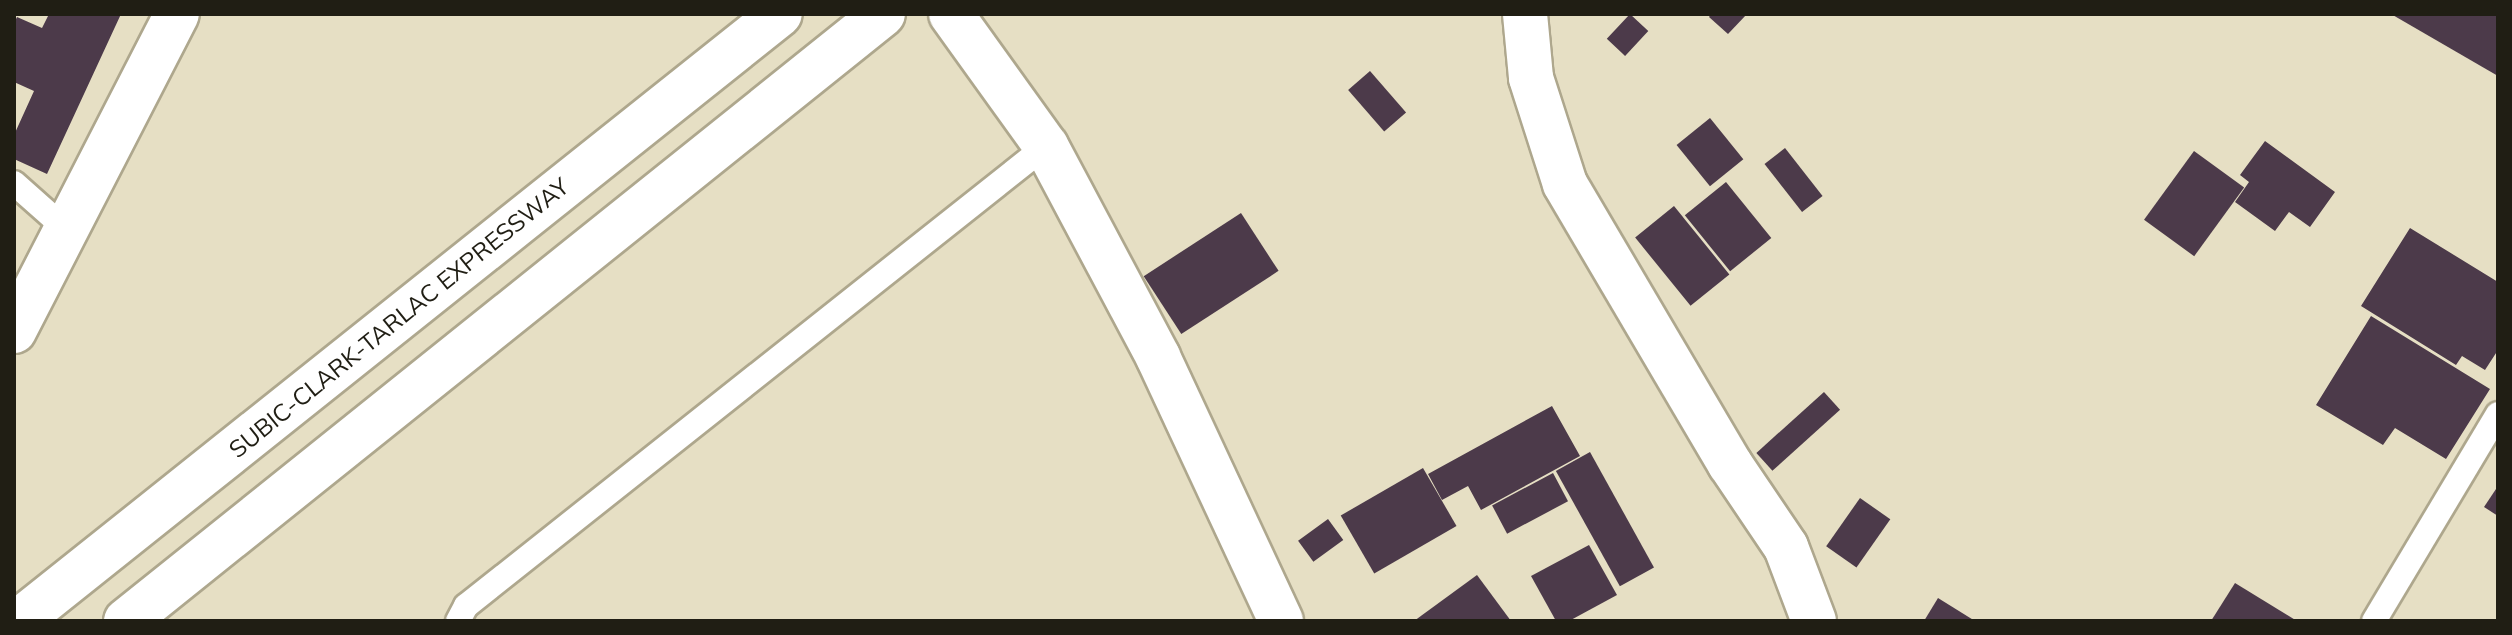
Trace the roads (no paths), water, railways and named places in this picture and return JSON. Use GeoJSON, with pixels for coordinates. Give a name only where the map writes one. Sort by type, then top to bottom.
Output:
{"type":"FeatureCollection","features":[{"type":"Feature","properties":{"kind":"main road"},"geometry":{"type":"LineString","coordinates":[[14,331],[177,14]]}},
{"type":"Feature","properties":{"kind":"main road","name":"SUBIC-CLARK-TARLAC EXPRESSWAY"},"geometry":{"type":"LineString","coordinates":[[19,621],[780,14]]}},
{"type":"Feature","properties":{"kind":"main road"},"geometry":{"type":"LineString","coordinates":[[126,621],[883,14]]}},
{"type":"Feature","properties":{"kind":"main road"},"geometry":{"type":"LineString","coordinates":[[951,14],[1046,146],[1158,357],[1281,621]]}},
{"type":"Feature","properties":{"kind":"main road"},"geometry":{"type":"LineString","coordinates":[[1525,14],[1531,78],[1565,184],[1730,464],[1786,547],[1814,621]]}},
{"type":"Feature","properties":{"kind":"lane"},"geometry":{"type":"LineString","coordinates":[[458,621],[466,606],[1046,146]]}},
{"type":"Feature","properties":{"kind":"lane"},"geometry":{"type":"LineString","coordinates":[[14,183],[67,230]]}},
{"type":"Feature","properties":{"kind":"lane"},"geometry":{"type":"LineString","coordinates":[[2374,621],[2498,414]]}}]}
